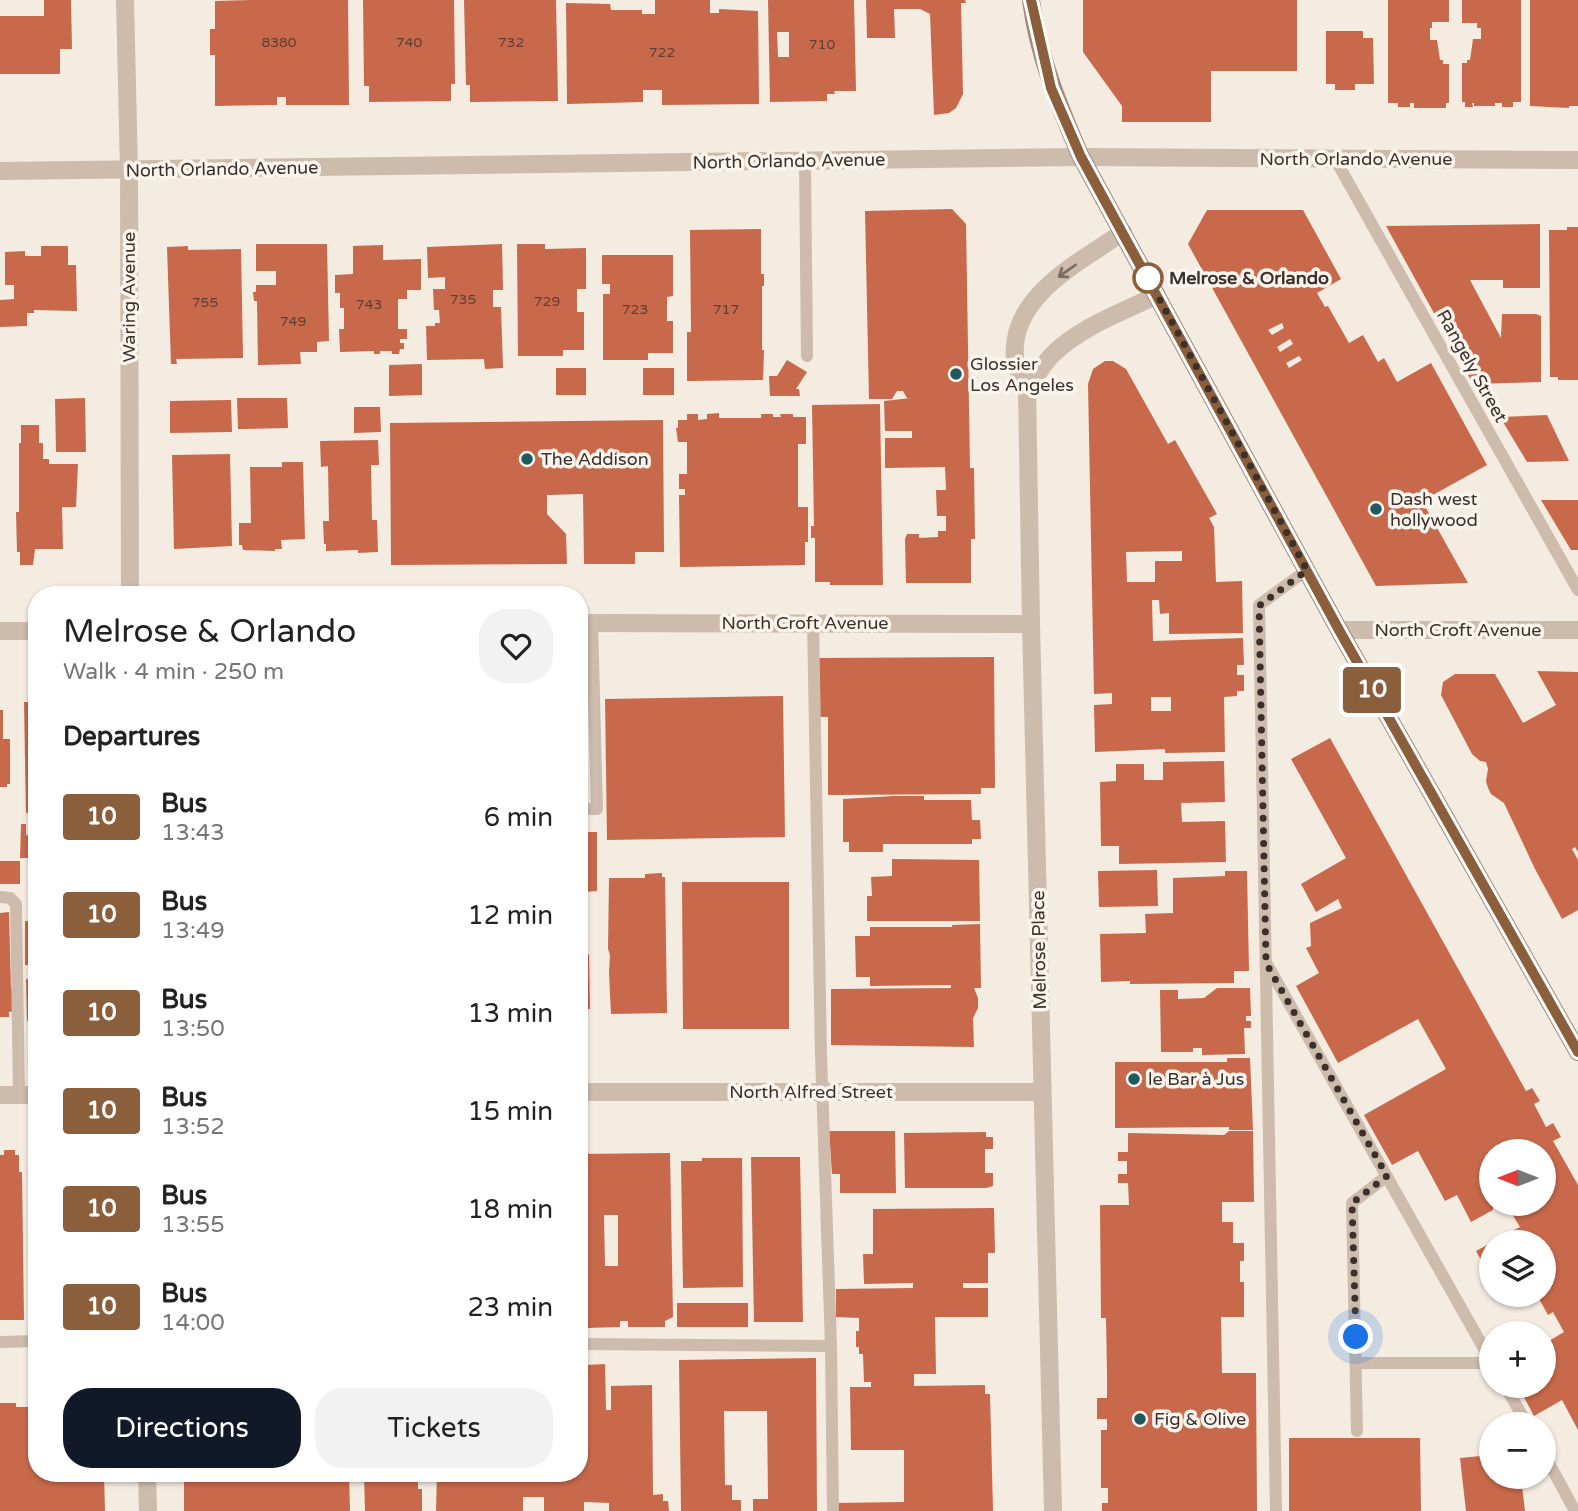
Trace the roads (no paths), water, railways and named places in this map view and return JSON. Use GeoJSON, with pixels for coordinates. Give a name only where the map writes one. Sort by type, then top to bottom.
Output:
{"type":"FeatureCollection","features":[{"type":"Feature","properties":{"kind":"main road"},"geometry":{"type":"LineString","coordinates":[[1031,0],[1051,88],[1081,157],[1339,630],[1578,1052]]}},
{"type":"Feature","properties":{"kind":"street","name":"Waring Avenue"},"geometry":{"type":"LineString","coordinates":[[125,0],[129,170],[130,586]]}},
{"type":"Feature","properties":{"kind":"street","name":"North Orlando Avenue"},"geometry":{"type":"LineString","coordinates":[[0,171],[1081,157],[1578,160]]}},
{"type":"Feature","properties":{"kind":"street","name":"Melrose Place"},"geometry":{"type":"LineString","coordinates":[[1053,1511],[1027,389],[1015,360],[1017,331],[1028,306],[1051,282],[1123,232]]}},
{"type":"Feature","properties":{"kind":"street"},"geometry":{"type":"LineString","coordinates":[[1027,389],[1050,356],[1070,339],[1157,295]]}},
{"type":"Feature","properties":{"kind":"street","name":"North Croft Avenue"},"geometry":{"type":"LineString","coordinates":[[588,623],[1031,624]]}},
{"type":"Feature","properties":{"kind":"street","name":"North Croft Avenue"},"geometry":{"type":"LineString","coordinates":[[1339,630],[1578,629]]}},
{"type":"Feature","properties":{"kind":"street"},"geometry":{"type":"LineString","coordinates":[[0,631],[28,631]]}},
{"type":"Feature","properties":{"kind":"street","name":"North Alfred Street"},"geometry":{"type":"LineString","coordinates":[[588,1093],[1042,1092]]}},
{"type":"Feature","properties":{"kind":"street"},"geometry":{"type":"LineString","coordinates":[[0,1095],[28,1095]]}},
{"type":"Feature","properties":{"kind":"street"},"geometry":{"type":"LineString","coordinates":[[147,1482],[148,1511]]}},
{"type":"Feature","properties":{"kind":"lane","name":"Rangely Street"},"geometry":{"type":"LineString","coordinates":[[1335,159],[1578,590]]}},
{"type":"Feature","properties":{"kind":"lane"},"geometry":{"type":"LineString","coordinates":[[805,161],[807,356]]}},
{"type":"Feature","properties":{"kind":"lane"},"geometry":{"type":"LineString","coordinates":[[1276,1511],[1259,606],[1307,570]]}},
{"type":"Feature","properties":{"kind":"lane"},"geometry":{"type":"LineString","coordinates":[[813,622],[833,1511]]}},
{"type":"Feature","properties":{"kind":"lane"},"geometry":{"type":"LineString","coordinates":[[588,657],[597,809],[588,809]]}},
{"type":"Feature","properties":{"kind":"lane"},"geometry":{"type":"LineString","coordinates":[[0,897],[10,898],[16,904],[28,1095]]}},
{"type":"Feature","properties":{"kind":"lane"},"geometry":{"type":"LineString","coordinates":[[1266,963],[1479,1341]]}},
{"type":"Feature","properties":{"kind":"lane"},"geometry":{"type":"LineString","coordinates":[[1357,1431],[1352,1203],[1387,1176]]}},
{"type":"Feature","properties":{"kind":"lane"},"geometry":{"type":"LineString","coordinates":[[0,1342],[28,1342]]}},
{"type":"Feature","properties":{"kind":"lane"},"geometry":{"type":"LineString","coordinates":[[588,1344],[831,1346]]}},
{"type":"Feature","properties":{"kind":"lane"},"geometry":{"type":"LineString","coordinates":[[1356,1363],[1479,1362]]}},
{"type":"Feature","properties":{"kind":"lane"},"geometry":{"type":"LineString","coordinates":[[1556,1476],[1575,1511]]}},
{"type":"Feature","properties":{"kind":"place","name":"Melrose & Orlando"},"geometry":{"type":"Point","coordinates":[1148,278]}},
{"type":"Feature","properties":{"kind":"place","name":"Glossier Los Angeles"},"geometry":{"type":"Point","coordinates":[956,374]}},
{"type":"Feature","properties":{"kind":"place","name":"The Addison"},"geometry":{"type":"Point","coordinates":[527,459]}},
{"type":"Feature","properties":{"kind":"place","name":"Dash west hollywood"},"geometry":{"type":"Point","coordinates":[1376,509]}},
{"type":"Feature","properties":{"kind":"place","name":"le Bar à Jus"},"geometry":{"type":"Point","coordinates":[1134,1079]}},
{"type":"Feature","properties":{"kind":"place","name":"Fig & Olive"},"geometry":{"type":"Point","coordinates":[1140,1419]}}]}
